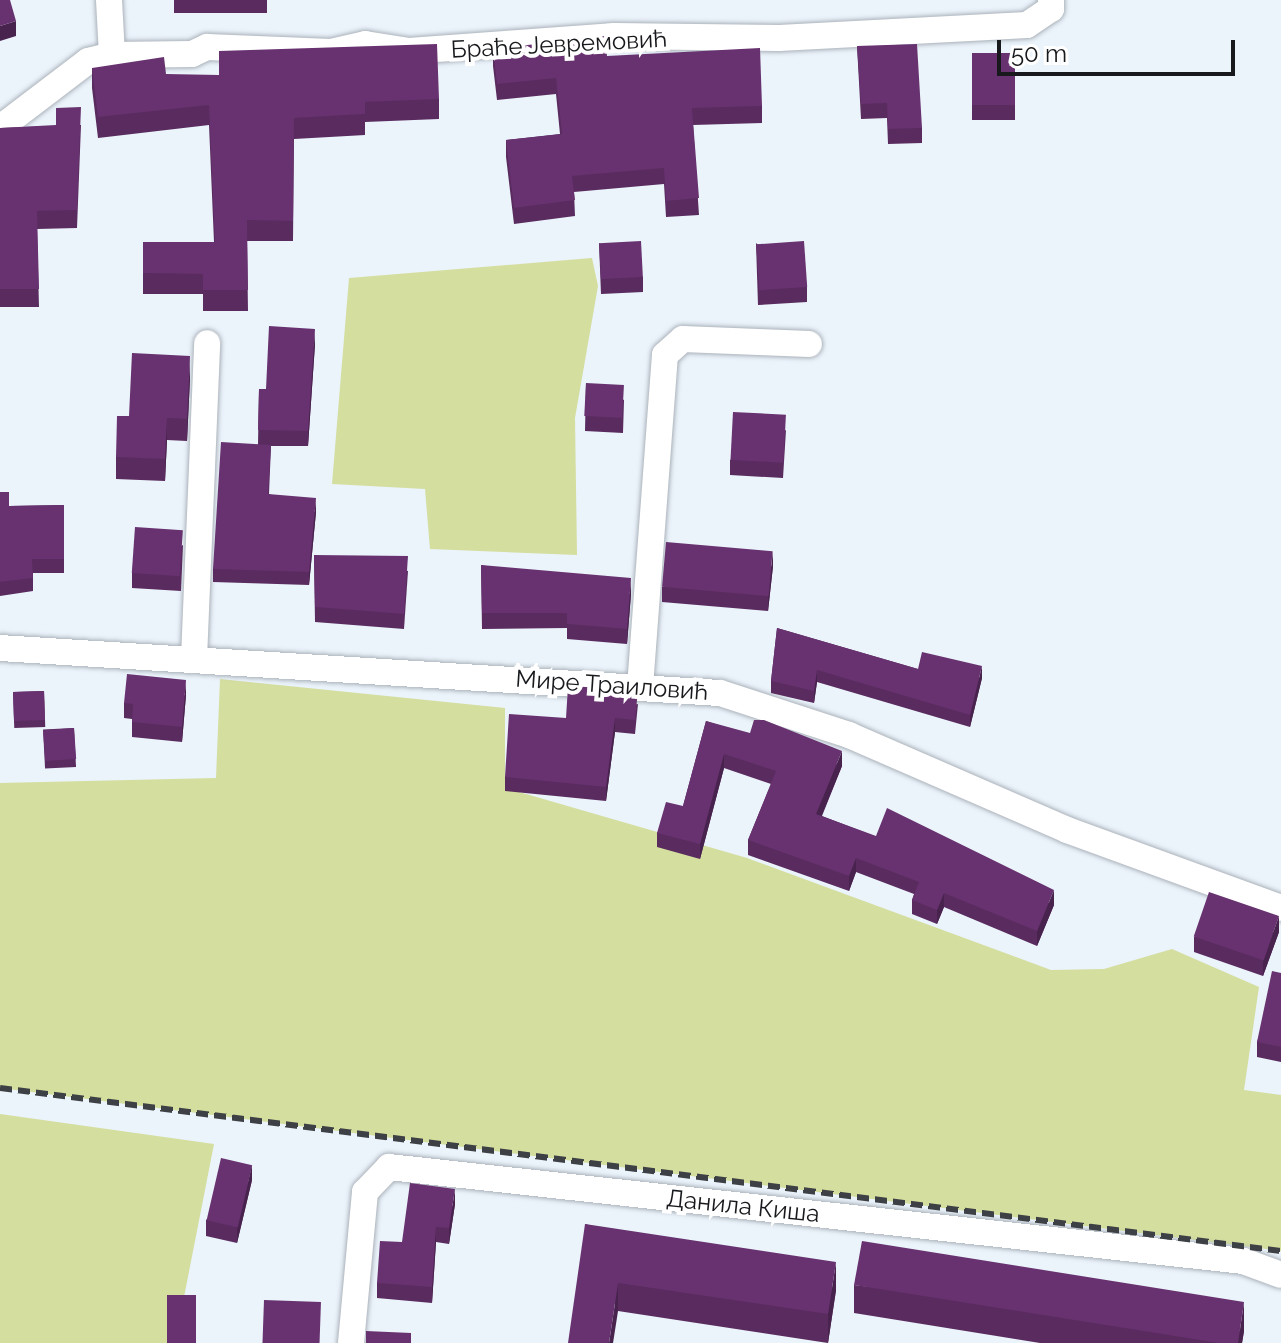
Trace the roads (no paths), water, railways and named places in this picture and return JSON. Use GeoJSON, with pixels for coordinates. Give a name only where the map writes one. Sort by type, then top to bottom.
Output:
{"type":"FeatureCollection","features":[{"type":"Feature","properties":{"kind":"street"},"geometry":{"type":"LineString","coordinates":[[109,0],[112,55]]}},
{"type":"Feature","properties":{"kind":"street","name":"Браће Јевремовић"},"geometry":{"type":"LineString","coordinates":[[0,128],[88,61],[112,55],[192,54],[207,47],[331,52],[365,44],[467,49],[614,36],[779,38],[1027,25],[1051,4]]}},
{"type":"Feature","properties":{"kind":"street"},"geometry":{"type":"LineString","coordinates":[[640,687],[665,355],[683,339],[809,344]]}},
{"type":"Feature","properties":{"kind":"street"},"geometry":{"type":"LineString","coordinates":[[194,658],[207,343]]}},
{"type":"Feature","properties":{"kind":"street","name":"Мире Траиловић"},"geometry":{"type":"LineString","coordinates":[[0,648],[720,693],[849,735],[1067,830],[1281,908]]}},
{"type":"Feature","properties":{"kind":"street","name":"Данила Киша"},"geometry":{"type":"LineString","coordinates":[[351,1343],[365,1192],[389,1167],[1243,1261],[1281,1275]]}},
{"type":"Feature","properties":{"kind":"railway"},"geometry":{"type":"LineString","coordinates":[[0,1088],[1281,1251]]}}]}
